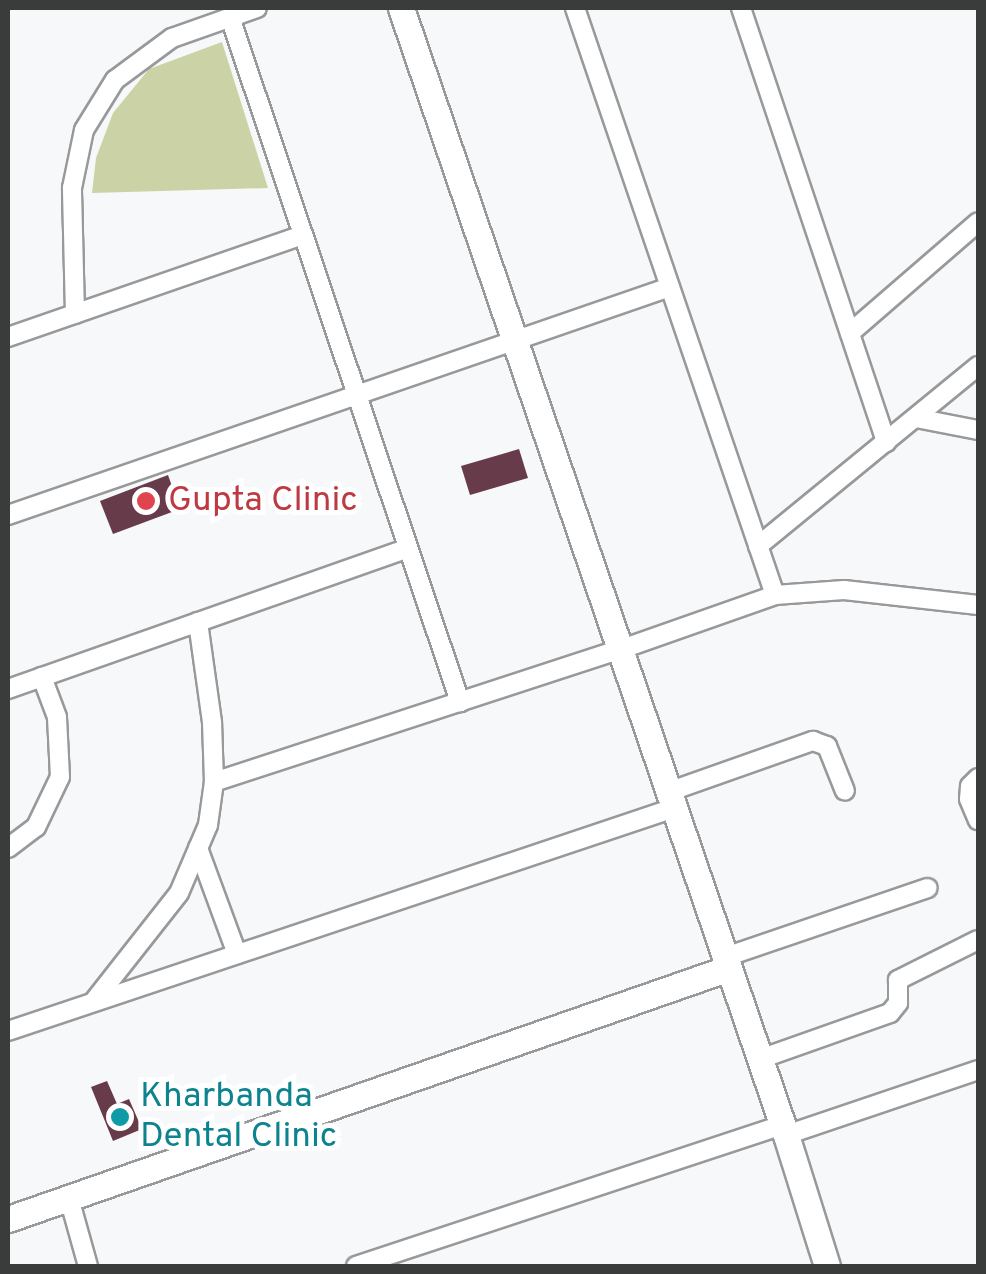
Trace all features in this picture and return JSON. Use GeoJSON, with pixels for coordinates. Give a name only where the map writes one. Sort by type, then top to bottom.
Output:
{"type":"FeatureCollection","features":[{"type":"Feature","properties":{"kind":"street"},"geometry":{"type":"LineString","coordinates":[[75,314],[72,188],[84,130],[115,80],[172,38],[257,8]]}},
{"type":"Feature","properties":{"kind":"street"},"geometry":{"type":"LineString","coordinates":[[401,8],[785,1130],[827,1266]]}},
{"type":"Feature","properties":{"kind":"street"},"geometry":{"type":"LineString","coordinates":[[576,8],[775,594]]}},
{"type":"Feature","properties":{"kind":"street"},"geometry":{"type":"LineString","coordinates":[[742,8],[886,442]]}},
{"type":"Feature","properties":{"kind":"street"},"geometry":{"type":"LineString","coordinates":[[230,17],[460,702]]}},
{"type":"Feature","properties":{"kind":"street"},"geometry":{"type":"LineString","coordinates":[[850,334],[978,222]]}},
{"type":"Feature","properties":{"kind":"street"},"geometry":{"type":"LineString","coordinates":[[8,338],[303,235]]}},
{"type":"Feature","properties":{"kind":"street"},"geometry":{"type":"LineString","coordinates":[[8,514],[670,287]]}},
{"type":"Feature","properties":{"kind":"street"},"geometry":{"type":"LineString","coordinates":[[758,546],[978,366]]}},
{"type":"Feature","properties":{"kind":"street"},"geometry":{"type":"LineString","coordinates":[[916,418],[978,430]]}},
{"type":"Feature","properties":{"kind":"street"},"geometry":{"type":"LineString","coordinates":[[8,689],[408,548]]}},
{"type":"Feature","properties":{"kind":"street"},"geometry":{"type":"LineString","coordinates":[[214,782],[620,650],[775,594],[844,590],[978,605]]}},
{"type":"Feature","properties":{"kind":"street"},"geometry":{"type":"LineString","coordinates":[[94,1002],[179,893],[208,824],[214,782],[212,722],[198,622]]}},
{"type":"Feature","properties":{"kind":"street"},"geometry":{"type":"LineString","coordinates":[[8,848],[36,828],[60,778],[57,717],[42,677]]}},
{"type":"Feature","properties":{"kind":"street"},"geometry":{"type":"LineString","coordinates":[[8,1031],[671,800],[813,741],[827,746],[845,792]]}},
{"type":"Feature","properties":{"kind":"street"},"geometry":{"type":"LineString","coordinates":[[978,778],[970,786],[969,799],[978,820]]}},
{"type":"Feature","properties":{"kind":"street"},"geometry":{"type":"LineString","coordinates":[[198,848],[236,954]]}},
{"type":"Feature","properties":{"kind":"street"},"geometry":{"type":"LineString","coordinates":[[8,1220],[928,888]]}},
{"type":"Feature","properties":{"kind":"street"},"geometry":{"type":"LineString","coordinates":[[760,1059],[890,1013],[898,1003],[898,980],[978,940]]}},
{"type":"Feature","properties":{"kind":"street"},"geometry":{"type":"LineString","coordinates":[[356,1266],[978,1070]]}},
{"type":"Feature","properties":{"kind":"street"},"geometry":{"type":"LineString","coordinates":[[69,1198],[88,1266]]}},
{"type":"Feature","properties":{"kind":"green space"},"geometry":{"type":"Polygon","coordinates":[[[222,42],[268,188],[92,193],[96,158],[113,113],[149,69],[222,42]]]}},
{"type":"Feature","properties":{"kind":"building"},"geometry":{"type":"Polygon","coordinates":[[[519,449],[528,478],[470,495],[461,466],[519,449]]]}},
{"type":"Feature","properties":{"kind":"building"},"geometry":{"type":"Polygon","coordinates":[[[168,475],[180,509],[113,534],[100,501],[168,475]]]}},
{"type":"Feature","properties":{"kind":"building","name":"Kharbanda Dental Clinic"},"geometry":{"type":"Polygon","coordinates":[[[107,1081],[117,1104],[129,1099],[142,1129],[113,1141],[91,1087],[107,1081]]]}},
{"type":"Feature","properties":{"kind":"place","name":"Gupta Clinic"},"geometry":{"type":"Point","coordinates":[146,501]}},
{"type":"Feature","properties":{"kind":"place","name":"Kharbanda Dental Clinic"},"geometry":{"type":"Point","coordinates":[120,1117]}}]}
